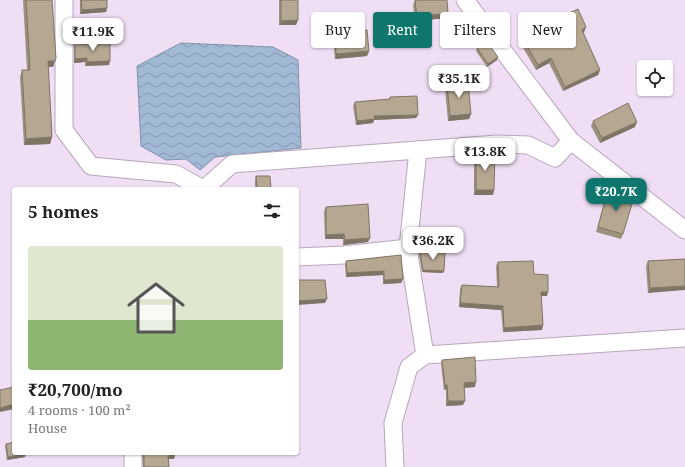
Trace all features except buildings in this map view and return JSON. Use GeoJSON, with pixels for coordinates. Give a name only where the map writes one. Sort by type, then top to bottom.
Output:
{"type":"FeatureCollection","features":[{"type":"Feature","properties":{"kind":"street"},"geometry":{"type":"LineString","coordinates":[[64,0],[64,130],[91,166],[176,174],[199,187]]}},
{"type":"Feature","properties":{"kind":"street"},"geometry":{"type":"LineString","coordinates":[[465,0],[571,141],[685,230]]}},
{"type":"Feature","properties":{"kind":"street"},"geometry":{"type":"LineString","coordinates":[[205,187],[232,164],[497,144],[528,146],[555,158],[571,141]]}},
{"type":"Feature","properties":{"kind":"street"},"geometry":{"type":"LineString","coordinates":[[418,150],[408,248],[425,355]]}},
{"type":"Feature","properties":{"kind":"street"},"geometry":{"type":"LineString","coordinates":[[299,257],[344,255],[408,248]]}},
{"type":"Feature","properties":{"kind":"street"},"geometry":{"type":"LineString","coordinates":[[395,467],[393,423],[410,367],[425,355],[685,338]]}},
{"type":"Feature","properties":{"kind":"street"},"geometry":{"type":"LineString","coordinates":[[133,455],[133,467]]}},
{"type":"Feature","properties":{"kind":"water"},"geometry":{"type":"Polygon","coordinates":[[[181,43],[273,47],[298,60],[301,148],[215,157],[200,170],[186,159],[166,160],[141,146],[137,66],[181,43]]]}}]}
